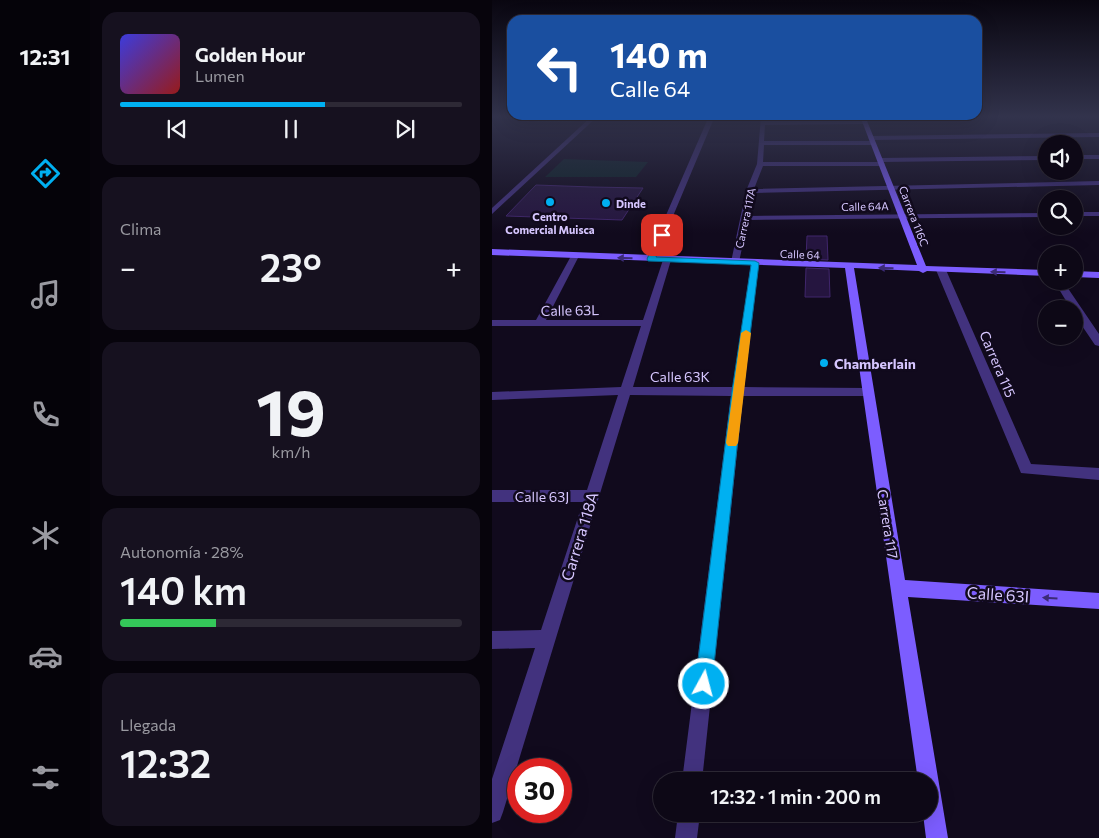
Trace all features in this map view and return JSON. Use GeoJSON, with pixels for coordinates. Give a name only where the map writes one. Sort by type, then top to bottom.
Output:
{"type":"FeatureCollection","features":[{"type":"Feature","properties":{"kind":"street"},"geometry":{"type":"LineString","coordinates":[[492,212],[553,155]]}},
{"type":"Feature","properties":{"kind":"street"},"geometry":{"type":"LineString","coordinates":[[651,259],[695,155]]}},
{"type":"Feature","properties":{"kind":"street","name":"Carrera 117A"},"geometry":{"type":"LineString","coordinates":[[735,262],[750,191],[760,164],[760,155]]}},
{"type":"Feature","properties":{"kind":"street","name":"Carrera 116C"},"geometry":{"type":"LineString","coordinates":[[878,155],[923,270]]}},
{"type":"Feature","properties":{"kind":"street"},"geometry":{"type":"LineString","coordinates":[[1083,157],[1098,157]]}},
{"type":"Feature","properties":{"kind":"street"},"geometry":{"type":"LineString","coordinates":[[760,164],[1038,158]]}},
{"type":"Feature","properties":{"kind":"street"},"geometry":{"type":"LineString","coordinates":[[750,191],[892,190],[1098,183]]}},
{"type":"Feature","properties":{"kind":"street"},"geometry":{"type":"LineString","coordinates":[[1083,214],[1098,214]]}},
{"type":"Feature","properties":{"kind":"street","name":"Calle 64A"},"geometry":{"type":"LineString","coordinates":[[744,218],[1038,215]]}},
{"type":"Feature","properties":{"kind":"street","name":"Calle 64"},"geometry":{"type":"LineString","coordinates":[[492,252],[923,270],[1038,273]]}},
{"type":"Feature","properties":{"kind":"street"},"geometry":{"type":"LineString","coordinates":[[539,324],[575,256]]}},
{"type":"Feature","properties":{"kind":"street","name":"Carrera 118A"},"geometry":{"type":"LineString","coordinates":[[492,812],[667,260]]}},
{"type":"Feature","properties":{"kind":"street","name":"Carrera 117A"},"geometry":{"type":"LineString","coordinates":[[693,772],[755,263]]}},
{"type":"Feature","properties":{"kind":"street","name":"Carrera 117"},"geometry":{"type":"LineString","coordinates":[[849,267],[927,772]]}},
{"type":"Feature","properties":{"kind":"street","name":"Carrera 115"},"geometry":{"type":"LineString","coordinates":[[941,270],[1026,469],[1098,474]]}},
{"type":"Feature","properties":{"kind":"street"},"geometry":{"type":"LineString","coordinates":[[1083,274],[1098,275]]}},
{"type":"Feature","properties":{"kind":"street"},"geometry":{"type":"LineString","coordinates":[[1064,290],[1098,343]]}},
{"type":"Feature","properties":{"kind":"street","name":"Calle 63L"},"geometry":{"type":"LineString","coordinates":[[492,323],[647,322]]}},
{"type":"Feature","properties":{"kind":"street","name":"Calle 63K"},"geometry":{"type":"LineString","coordinates":[[492,396],[626,391],[868,392]]}},
{"type":"Feature","properties":{"kind":"street","name":"Calle 63J"},"geometry":{"type":"LineString","coordinates":[[492,496],[592,496]]}},
{"type":"Feature","properties":{"kind":"street","name":"Calle 63I"},"geometry":{"type":"LineString","coordinates":[[898,588],[1098,601]]}},
{"type":"Feature","properties":{"kind":"street"},"geometry":{"type":"LineString","coordinates":[[492,640],[547,639]]}},
{"type":"Feature","properties":{"kind":"street"},"geometry":{"type":"LineString","coordinates":[[686,838],[688,822]]}},
{"type":"Feature","properties":{"kind":"street"},"geometry":{"type":"LineString","coordinates":[[935,822],[937,838]]}},
{"type":"Feature","properties":{"kind":"green space"},"geometry":{"type":"Polygon","coordinates":[[[564,159],[648,162],[636,177],[545,177],[564,159]]]}},
{"type":"Feature","properties":{"kind":"building"},"geometry":{"type":"Polygon","coordinates":[[[536,185],[643,188],[622,220],[506,216],[536,185]]]}},
{"type":"Feature","properties":{"kind":"building"},"geometry":{"type":"Polygon","coordinates":[[[807,236],[827,236],[828,260],[806,259],[807,236]]]}},
{"type":"Feature","properties":{"kind":"building"},"geometry":{"type":"Polygon","coordinates":[[[806,268],[829,269],[830,297],[805,297],[806,268]]]}},
{"type":"Feature","properties":{"kind":"slow traffic"},"geometry":{"type":"LineString","coordinates":[[732,443],[746,333]]}},
{"type":"Feature","properties":{"kind":"place","name":"Centro Comercial Muisca"},"geometry":{"type":"Point","coordinates":[550,202]}},
{"type":"Feature","properties":{"kind":"place","name":"Dinde"},"geometry":{"type":"Point","coordinates":[606,203]}},
{"type":"Feature","properties":{"kind":"place","name":"Chamberlain"},"geometry":{"type":"Point","coordinates":[824,363]}},
{"type":"Feature","properties":{"kind":"route"},"geometry":{"type":"LineString","coordinates":[[662,235],[651,259],[755,263],[704,684]]}}]}
